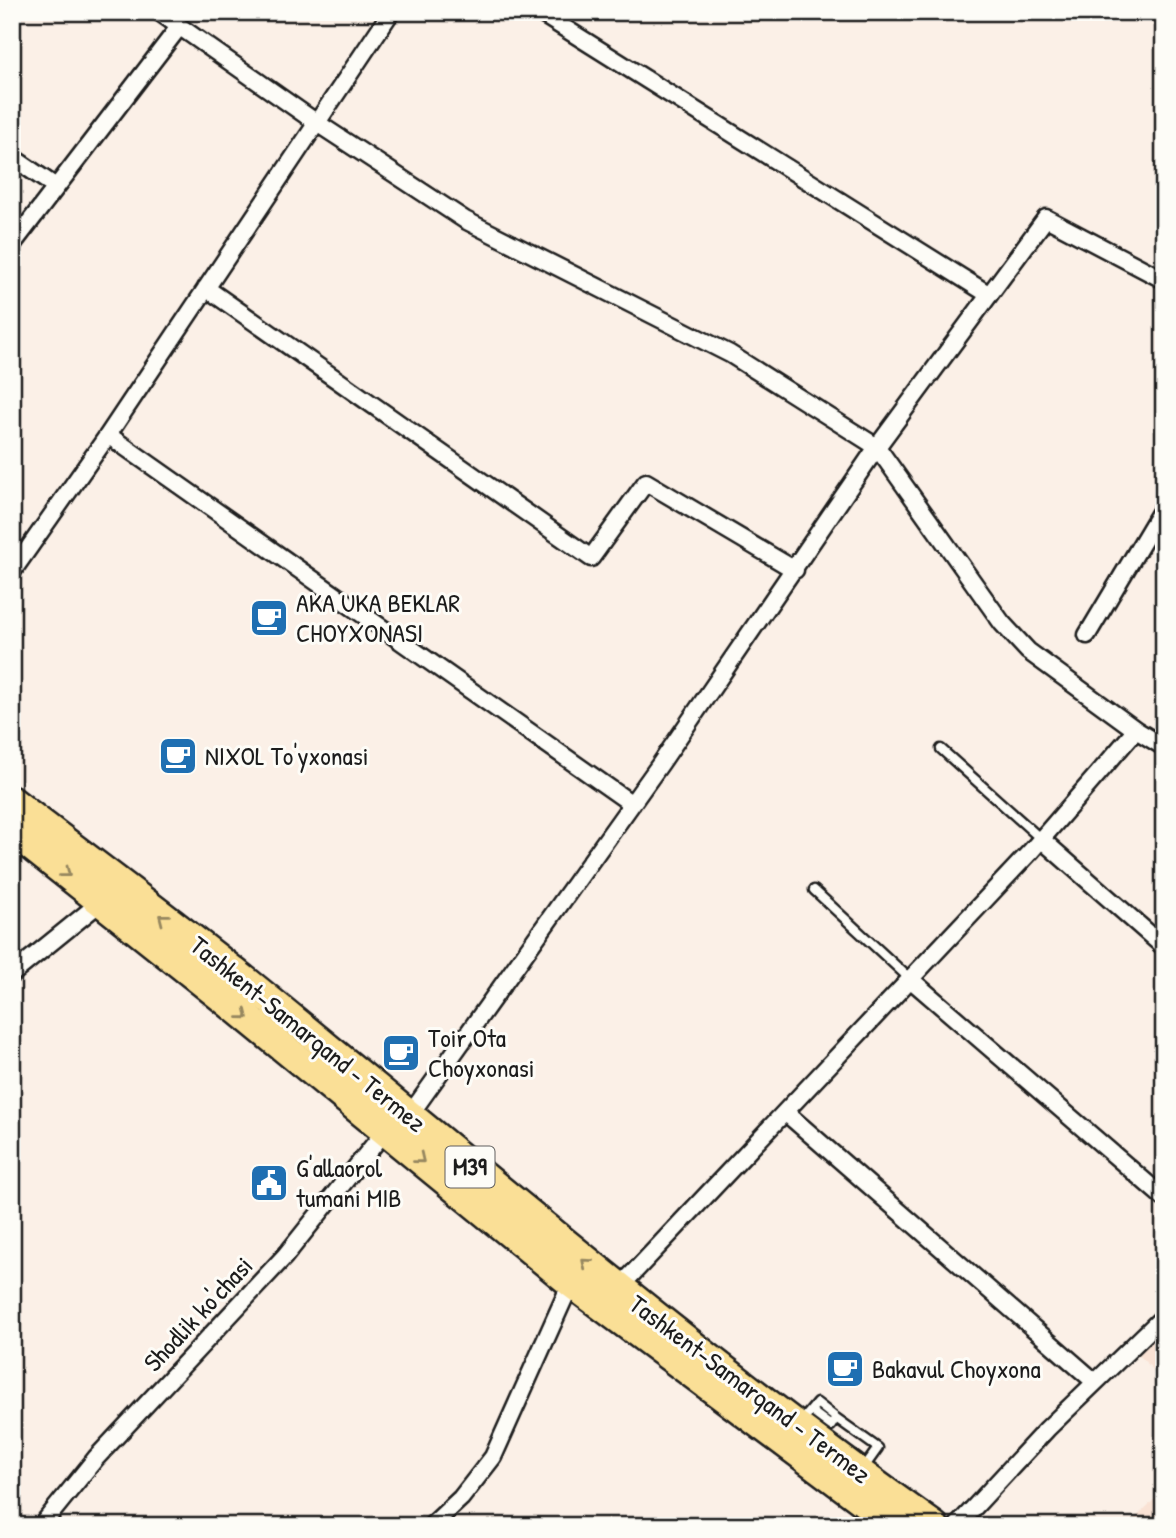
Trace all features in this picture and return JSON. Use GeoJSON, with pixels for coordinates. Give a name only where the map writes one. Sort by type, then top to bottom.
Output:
{"type":"FeatureCollection","features":[{"type":"Feature","properties":{"kind":"highway","name":"Tashkent-Samarqand - Termez"},"geometry":{"type":"LineString","coordinates":[[12,801],[244,979],[618,1289],[804,1419],[859,1474],[934,1526]]}},
{"type":"Feature","properties":{"kind":"highway","name":"Tashkent-Samarqand - Termez"},"geometry":{"type":"LineString","coordinates":[[12,831],[102,901],[571,1283],[896,1526]]}},
{"type":"Feature","properties":{"kind":"highway"},"geometry":{"type":"LineString","coordinates":[[520,1242],[542,1245],[547,1230]]}},
{"type":"Feature","properties":{"kind":"street"},"geometry":{"type":"LineString","coordinates":[[159,12],[317,123],[465,220],[730,354],[877,447],[1002,623],[1028,651],[1136,730],[1164,747]]}},
{"type":"Feature","properties":{"kind":"street"},"geometry":{"type":"LineString","coordinates":[[12,572],[108,435],[391,12]]}},
{"type":"Feature","properties":{"kind":"street"},"geometry":{"type":"LineString","coordinates":[[539,12],[988,294]]}},
{"type":"Feature","properties":{"kind":"street"},"geometry":{"type":"LineString","coordinates":[[12,245],[179,27]]}},
{"type":"Feature","properties":{"kind":"street"},"geometry":{"type":"LineString","coordinates":[[12,157],[56,187]]}},
{"type":"Feature","properties":{"kind":"street"},"geometry":{"type":"LineString","coordinates":[[409,1116],[632,804],[877,447],[1046,218],[1164,280]]}},
{"type":"Feature","properties":{"kind":"street"},"geometry":{"type":"LineString","coordinates":[[206,288],[591,558],[646,482],[795,570]]}},
{"type":"Feature","properties":{"kind":"street"},"geometry":{"type":"LineString","coordinates":[[108,435],[632,804]]}},
{"type":"Feature","properties":{"kind":"street"},"geometry":{"type":"LineString","coordinates":[[1087,635],[1164,506]]}},
{"type":"Feature","properties":{"kind":"street"},"geometry":{"type":"LineString","coordinates":[[618,1289],[1041,839],[1136,730]]}},
{"type":"Feature","properties":{"kind":"street"},"geometry":{"type":"LineString","coordinates":[[1041,839],[1164,947]]}},
{"type":"Feature","properties":{"kind":"street"},"geometry":{"type":"LineString","coordinates":[[12,974],[102,901]]}},
{"type":"Feature","properties":{"kind":"street"},"geometry":{"type":"LineString","coordinates":[[909,978],[1164,1198]]}},
{"type":"Feature","properties":{"kind":"street"},"geometry":{"type":"LineString","coordinates":[[785,1112],[1096,1382]]}},
{"type":"Feature","properties":{"kind":"street","name":"Shodlik ko'chasi"},"geometry":{"type":"LineString","coordinates":[[41,1526],[96,1458],[285,1256],[385,1131]]}},
{"type":"Feature","properties":{"kind":"street"},"geometry":{"type":"LineString","coordinates":[[430,1526],[461,1498],[493,1457],[571,1283]]}},
{"type":"Feature","properties":{"kind":"street"},"geometry":{"type":"LineString","coordinates":[[957,1526],[1164,1316]]}},
{"type":"Feature","properties":{"kind":"lane"},"geometry":{"type":"LineString","coordinates":[[941,749],[1041,839]]}},
{"type":"Feature","properties":{"kind":"lane"},"geometry":{"type":"LineString","coordinates":[[814,890],[909,978]]}},
{"type":"Feature","properties":{"kind":"lane"},"geometry":{"type":"LineString","coordinates":[[804,1419],[817,1403],[878,1448],[859,1474]]}},
{"type":"Feature","properties":{"kind":"shaded area"},"geometry":{"type":"Polygon","coordinates":[[[1164,1325],[1164,1381],[1137,1353],[1164,1325]]]}},
{"type":"Feature","properties":{"kind":"shaded area"},"geometry":{"type":"Polygon","coordinates":[[[1164,1490],[1164,1526],[1127,1526],[1164,1490]]]}},
{"type":"Feature","properties":{"kind":"place","name":"AKA UKA BEKLAR CHOYXONASI"},"geometry":{"type":"Point","coordinates":[269,618]}},
{"type":"Feature","properties":{"kind":"place","name":"NIXOL To'yxonasi"},"geometry":{"type":"Point","coordinates":[178,756]}},
{"type":"Feature","properties":{"kind":"place","name":"Toir Ota Choyxonasi"},"geometry":{"type":"Point","coordinates":[401,1053]}},
{"type":"Feature","properties":{"kind":"place","name":"G'allaorol tumani MIB"},"geometry":{"type":"Point","coordinates":[269,1183]}},
{"type":"Feature","properties":{"kind":"place","name":"Bakavul Choyxona"},"geometry":{"type":"Point","coordinates":[845,1369]}}]}
